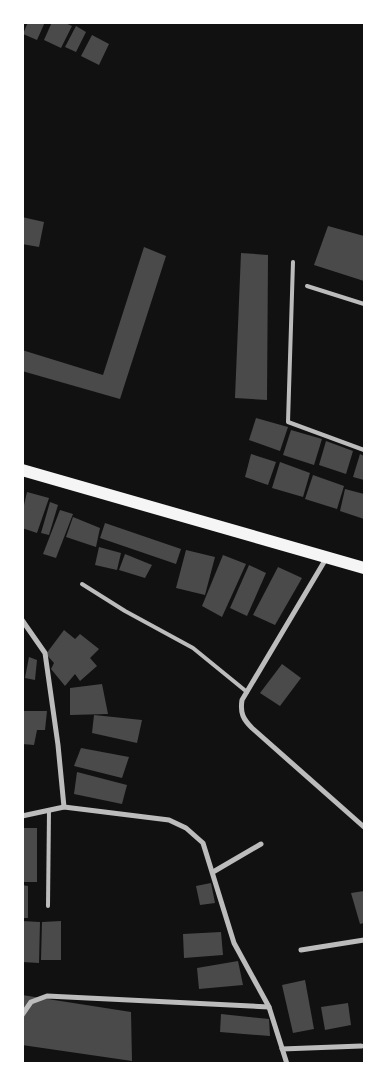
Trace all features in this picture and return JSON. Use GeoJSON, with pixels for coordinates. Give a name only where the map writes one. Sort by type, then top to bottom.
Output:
{"type":"FeatureCollection","features":[{"type":"Feature","properties":{"kind":"main road"},"geometry":{"type":"LineString","coordinates":[[22,470],[364,568]]}},
{"type":"Feature","properties":{"kind":"street"},"geometry":{"type":"LineString","coordinates":[[327,557],[242,700],[240,708],[243,718],[252,728],[364,827]]}},
{"type":"Feature","properties":{"kind":"street"},"geometry":{"type":"LineString","coordinates":[[22,620],[46,653],[64,807]]}},
{"type":"Feature","properties":{"kind":"street"},"geometry":{"type":"LineString","coordinates":[[22,816],[64,807],[169,820],[186,828],[203,843],[234,943],[269,1007],[287,1064]]}},
{"type":"Feature","properties":{"kind":"street"},"geometry":{"type":"LineString","coordinates":[[213,872],[261,844]]}},
{"type":"Feature","properties":{"kind":"street"},"geometry":{"type":"LineString","coordinates":[[300,950],[364,940]]}},
{"type":"Feature","properties":{"kind":"street"},"geometry":{"type":"LineString","coordinates":[[22,1015],[31,1002],[47,996],[269,1007]]}},
{"type":"Feature","properties":{"kind":"street"},"geometry":{"type":"LineString","coordinates":[[282,1049],[361,1046]]}},
{"type":"Feature","properties":{"kind":"lane"},"geometry":{"type":"LineString","coordinates":[[293,262],[288,422],[364,450]]}},
{"type":"Feature","properties":{"kind":"lane"},"geometry":{"type":"LineString","coordinates":[[307,286],[364,304]]}},
{"type":"Feature","properties":{"kind":"lane"},"geometry":{"type":"LineString","coordinates":[[82,584],[125,611],[193,648],[247,692]]}},
{"type":"Feature","properties":{"kind":"lane"},"geometry":{"type":"LineString","coordinates":[[48,906],[49,810]]}},
{"type":"Feature","properties":{"kind":"building"},"geometry":{"type":"Polygon","coordinates":[[[28,22],[45,22],[37,40],[23,34],[28,22]]]}},
{"type":"Feature","properties":{"kind":"building"},"geometry":{"type":"Polygon","coordinates":[[[52,22],[63,22],[72,26],[61,48],[44,40],[52,22]]]}},
{"type":"Feature","properties":{"kind":"building"},"geometry":{"type":"Polygon","coordinates":[[[76,26],[86,32],[76,52],[65,47],[76,26]]]}},
{"type":"Feature","properties":{"kind":"building"},"geometry":{"type":"Polygon","coordinates":[[[92,35],[109,44],[99,65],[81,56],[92,35]]]}},
{"type":"Feature","properties":{"kind":"building"},"geometry":{"type":"Polygon","coordinates":[[[22,217],[44,222],[39,247],[22,244],[22,217]]]}},
{"type":"Feature","properties":{"kind":"building"},"geometry":{"type":"Polygon","coordinates":[[[328,226],[364,236],[364,281],[314,265],[328,226]]]}},
{"type":"Feature","properties":{"kind":"building"},"geometry":{"type":"Polygon","coordinates":[[[144,247],[166,256],[120,399],[22,371],[22,350],[103,375],[144,247]]]}},
{"type":"Feature","properties":{"kind":"building"},"geometry":{"type":"Polygon","coordinates":[[[241,253],[268,255],[267,400],[235,398],[241,253]]]}},
{"type":"Feature","properties":{"kind":"building"},"geometry":{"type":"Polygon","coordinates":[[[256,418],[288,427],[280,451],[249,440],[256,418]]]}},
{"type":"Feature","properties":{"kind":"building"},"geometry":{"type":"Polygon","coordinates":[[[291,430],[322,439],[314,465],[283,455],[291,430]]]}},
{"type":"Feature","properties":{"kind":"building"},"geometry":{"type":"Polygon","coordinates":[[[326,441],[353,451],[346,474],[319,465],[326,441]]]}},
{"type":"Feature","properties":{"kind":"building"},"geometry":{"type":"Polygon","coordinates":[[[251,454],[276,462],[268,485],[245,477],[251,454]]]}},
{"type":"Feature","properties":{"kind":"building"},"geometry":{"type":"Polygon","coordinates":[[[360,454],[364,456],[364,480],[353,477],[360,454]]]}},
{"type":"Feature","properties":{"kind":"building"},"geometry":{"type":"Polygon","coordinates":[[[280,462],[310,473],[303,497],[272,488],[280,462]]]}},
{"type":"Feature","properties":{"kind":"building"},"geometry":{"type":"Polygon","coordinates":[[[313,475],[344,486],[337,509],[305,499],[313,475]]]}},
{"type":"Feature","properties":{"kind":"building"},"geometry":{"type":"Polygon","coordinates":[[[345,489],[364,494],[364,519],[340,511],[345,489]]]}},
{"type":"Feature","properties":{"kind":"building"},"geometry":{"type":"Polygon","coordinates":[[[27,492],[49,498],[37,533],[22,528],[22,514],[27,492]]]}},
{"type":"Feature","properties":{"kind":"building"},"geometry":{"type":"Polygon","coordinates":[[[50,502],[58,505],[49,535],[41,533],[50,502]]]}},
{"type":"Feature","properties":{"kind":"building"},"geometry":{"type":"Polygon","coordinates":[[[60,510],[73,514],[56,558],[43,554],[60,510]]]}},
{"type":"Feature","properties":{"kind":"building"},"geometry":{"type":"Polygon","coordinates":[[[73,517],[100,528],[96,547],[66,537],[73,517]]]}},
{"type":"Feature","properties":{"kind":"building"},"geometry":{"type":"Polygon","coordinates":[[[105,523],[181,549],[176,564],[100,538],[105,523]]]}},
{"type":"Feature","properties":{"kind":"building"},"geometry":{"type":"Polygon","coordinates":[[[99,547],[121,553],[117,570],[95,565],[99,547]]]}},
{"type":"Feature","properties":{"kind":"building"},"geometry":{"type":"Polygon","coordinates":[[[186,550],[215,557],[205,595],[176,588],[186,550]]]}},
{"type":"Feature","properties":{"kind":"building"},"geometry":{"type":"Polygon","coordinates":[[[125,554],[152,565],[145,578],[119,570],[125,554]]]}},
{"type":"Feature","properties":{"kind":"building"},"geometry":{"type":"Polygon","coordinates":[[[223,555],[246,564],[222,617],[202,606],[223,555]]]}},
{"type":"Feature","properties":{"kind":"building"},"geometry":{"type":"Polygon","coordinates":[[[249,565],[266,573],[247,616],[230,608],[249,565]]]}},
{"type":"Feature","properties":{"kind":"building"},"geometry":{"type":"Polygon","coordinates":[[[278,567],[302,578],[275,625],[253,615],[278,567]]]}},
{"type":"Feature","properties":{"kind":"building"},"geometry":{"type":"Polygon","coordinates":[[[64,630],[75,639],[80,634],[99,649],[90,658],[97,666],[80,681],[75,674],[65,686],[51,669],[54,663],[46,654],[64,630]]]}},
{"type":"Feature","properties":{"kind":"building"},"geometry":{"type":"Polygon","coordinates":[[[29,657],[37,660],[35,680],[25,678],[29,657]]]}},
{"type":"Feature","properties":{"kind":"building"},"geometry":{"type":"Polygon","coordinates":[[[282,664],[301,678],[280,706],[260,693],[282,664]]]}},
{"type":"Feature","properties":{"kind":"building"},"geometry":{"type":"Polygon","coordinates":[[[102,684],[108,714],[70,715],[70,688],[102,684]]]}},
{"type":"Feature","properties":{"kind":"building"},"geometry":{"type":"Polygon","coordinates":[[[22,711],[47,711],[45,730],[37,730],[34,745],[22,744],[22,711]]]}},
{"type":"Feature","properties":{"kind":"building"},"geometry":{"type":"Polygon","coordinates":[[[94,715],[142,720],[137,743],[92,733],[94,715]]]}},
{"type":"Feature","properties":{"kind":"building"},"geometry":{"type":"Polygon","coordinates":[[[81,748],[129,757],[122,778],[74,766],[81,748]]]}},
{"type":"Feature","properties":{"kind":"building"},"geometry":{"type":"Polygon","coordinates":[[[77,772],[127,785],[122,804],[74,794],[77,772]]]}},
{"type":"Feature","properties":{"kind":"building"},"geometry":{"type":"Polygon","coordinates":[[[22,828],[37,828],[37,882],[22,882],[22,828]]]}},
{"type":"Feature","properties":{"kind":"building"},"geometry":{"type":"Polygon","coordinates":[[[211,883],[215,903],[200,905],[196,886],[211,883]]]}},
{"type":"Feature","properties":{"kind":"building"},"geometry":{"type":"Polygon","coordinates":[[[22,885],[28,886],[28,918],[22,918],[22,885]]]}},
{"type":"Feature","properties":{"kind":"building"},"geometry":{"type":"Polygon","coordinates":[[[364,891],[364,923],[360,924],[351,893],[364,891]]]}},
{"type":"Feature","properties":{"kind":"building"},"geometry":{"type":"Polygon","coordinates":[[[22,921],[40,922],[39,963],[22,962],[22,921]]]}},
{"type":"Feature","properties":{"kind":"building"},"geometry":{"type":"Polygon","coordinates":[[[61,921],[61,960],[41,960],[42,922],[61,921]]]}},
{"type":"Feature","properties":{"kind":"building"},"geometry":{"type":"Polygon","coordinates":[[[221,932],[223,955],[184,958],[183,934],[221,932]]]}},
{"type":"Feature","properties":{"kind":"building"},"geometry":{"type":"Polygon","coordinates":[[[238,961],[243,985],[199,989],[197,968],[238,961]]]}},
{"type":"Feature","properties":{"kind":"building"},"geometry":{"type":"Polygon","coordinates":[[[305,980],[314,1029],[293,1033],[282,985],[305,980]]]}},
{"type":"Feature","properties":{"kind":"building"},"geometry":{"type":"Polygon","coordinates":[[[22,995],[131,1012],[132,1061],[22,1045],[22,995]]]}},
{"type":"Feature","properties":{"kind":"building"},"geometry":{"type":"Polygon","coordinates":[[[348,1003],[351,1025],[325,1030],[321,1007],[348,1003]]]}},
{"type":"Feature","properties":{"kind":"building"},"geometry":{"type":"Polygon","coordinates":[[[221,1014],[269,1019],[270,1036],[220,1032],[221,1014]]]}}]}
